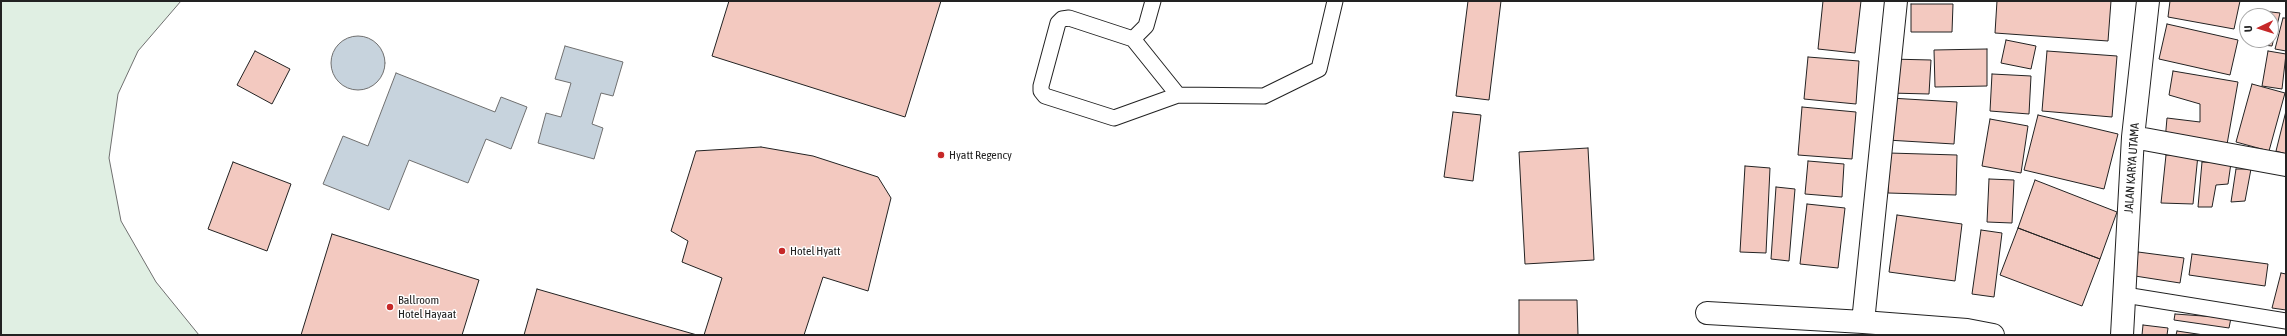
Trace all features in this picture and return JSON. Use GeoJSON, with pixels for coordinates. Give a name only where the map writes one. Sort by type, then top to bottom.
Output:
{"type":"FeatureCollection","features":[{"type":"Feature","properties":{"kind":"street"},"geometry":{"type":"LineString","coordinates":[[1863,322],[1896,1]]}},
{"type":"Feature","properties":{"kind":"street","name":"JALAN KARYA UTAMA"},"geometry":{"type":"LineString","coordinates":[[2122,335],[2133,137],[2148,1]]}},
{"type":"Feature","properties":{"kind":"street"},"geometry":{"type":"LineString","coordinates":[[2133,137],[2286,165]]}},
{"type":"Feature","properties":{"kind":"street"},"geometry":{"type":"LineString","coordinates":[[1707,313],[1863,322],[1992,335]]}},
{"type":"Feature","properties":{"kind":"lane"},"geometry":{"type":"LineString","coordinates":[[1133,39],[1146,26],[1153,1]]}},
{"type":"Feature","properties":{"kind":"lane"},"geometry":{"type":"LineString","coordinates":[[1178,95],[1133,39],[1069,18],[1062,19],[1058,23],[1041,86],[1041,91],[1045,96],[1114,118],[1178,95],[1264,96],[1319,69],[1335,1]]}},
{"type":"Feature","properties":{"kind":"lane"},"geometry":{"type":"LineString","coordinates":[[2125,295],[2286,321]]}},
{"type":"Feature","properties":{"kind":"green space"},"geometry":{"type":"Polygon","coordinates":[[[1,1],[181,1],[138,51],[118,94],[109,158],[121,221],[156,282],[199,335],[1,335],[1,1]]]}},
{"type":"Feature","properties":{"kind":"shaded area"},"geometry":{"type":"Polygon","coordinates":[[[353,36],[363,36],[373,40],[381,48],[385,58],[385,68],[381,78],[373,86],[363,90],[353,90],[343,86],[335,78],[331,68],[331,58],[335,48],[343,40],[353,36]]]}},
{"type":"Feature","properties":{"kind":"shaded area"},"geometry":{"type":"Polygon","coordinates":[[[565,46],[623,62],[613,96],[601,93],[592,124],[603,128],[594,159],[538,143],[546,113],[561,117],[571,83],[555,79],[565,46]]]}},
{"type":"Feature","properties":{"kind":"shaded area"},"geometry":{"type":"Polygon","coordinates":[[[396,73],[495,112],[501,97],[527,107],[511,149],[486,139],[468,183],[409,160],[389,210],[323,184],[343,136],[368,146],[396,73]]]}},
{"type":"Feature","properties":{"kind":"building"},"geometry":{"type":"Polygon","coordinates":[[[729,1],[941,1],[905,117],[712,56],[729,1]]]}},
{"type":"Feature","properties":{"kind":"building"},"geometry":{"type":"Polygon","coordinates":[[[1468,1],[1501,1],[1489,100],[1456,96],[1468,1]]]}},
{"type":"Feature","properties":{"kind":"building"},"geometry":{"type":"Polygon","coordinates":[[[1823,1],[1861,1],[1855,53],[1818,49],[1823,1]]]}},
{"type":"Feature","properties":{"kind":"building"},"geometry":{"type":"Polygon","coordinates":[[[1997,1],[2111,1],[2108,41],[1995,33],[1997,1]]]}},
{"type":"Feature","properties":{"kind":"building"},"geometry":{"type":"Polygon","coordinates":[[[2170,1],[2240,1],[2234,29],[2168,17],[2170,1]]]}},
{"type":"Feature","properties":{"kind":"building"},"geometry":{"type":"Polygon","coordinates":[[[1911,4],[1953,4],[1952,32],[1911,32],[1911,4]]]}},
{"type":"Feature","properties":{"kind":"building"},"geometry":{"type":"Polygon","coordinates":[[[2283,18],[2286,18],[2286,51],[2275,49],[2279,48],[2279,34],[2283,18]]]}},
{"type":"Feature","properties":{"kind":"building"},"geometry":{"type":"Polygon","coordinates":[[[2167,24],[2238,40],[2230,75],[2159,59],[2167,24]]]}},
{"type":"Feature","properties":{"kind":"building"},"geometry":{"type":"Polygon","coordinates":[[[2006,40],[2036,46],[2031,69],[2001,63],[2006,40]]]}},
{"type":"Feature","properties":{"kind":"building"},"geometry":{"type":"Polygon","coordinates":[[[1987,49],[1987,86],[1935,87],[1934,50],[1987,49]]]}},
{"type":"Feature","properties":{"kind":"building"},"geometry":{"type":"Polygon","coordinates":[[[255,51],[290,69],[272,104],[237,85],[255,51]]]}},
{"type":"Feature","properties":{"kind":"building"},"geometry":{"type":"Polygon","coordinates":[[[2047,51],[2117,56],[2112,117],[2042,111],[2047,51]]]}},
{"type":"Feature","properties":{"kind":"building"},"geometry":{"type":"Polygon","coordinates":[[[2268,51],[2286,54],[2282,89],[2262,86],[2268,51]]]}},
{"type":"Feature","properties":{"kind":"building"},"geometry":{"type":"Polygon","coordinates":[[[1808,57],[1859,61],[1856,104],[1804,99],[1808,57]]]}},
{"type":"Feature","properties":{"kind":"building"},"geometry":{"type":"Polygon","coordinates":[[[1890,59],[1931,60],[1929,94],[1890,93],[1890,59]]]}},
{"type":"Feature","properties":{"kind":"building"},"geometry":{"type":"Polygon","coordinates":[[[2173,71],[2238,82],[2226,150],[2165,141],[2167,118],[2200,122],[2200,104],[2169,95],[2173,71]]]}},
{"type":"Feature","properties":{"kind":"building"},"geometry":{"type":"Polygon","coordinates":[[[1992,74],[2031,76],[2029,114],[1990,111],[1992,74]]]}},
{"type":"Feature","properties":{"kind":"building"},"geometry":{"type":"Polygon","coordinates":[[[2252,84],[2285,93],[2269,151],[2236,142],[2252,84]]]}},
{"type":"Feature","properties":{"kind":"building"},"geometry":{"type":"Polygon","coordinates":[[[1890,98],[1957,102],[1954,144],[1887,140],[1890,98]]]}},
{"type":"Feature","properties":{"kind":"building"},"geometry":{"type":"Polygon","coordinates":[[[1802,107],[1856,112],[1852,159],[1798,155],[1802,107]]]}},
{"type":"Feature","properties":{"kind":"building"},"geometry":{"type":"Polygon","coordinates":[[[2286,111],[2286,154],[2276,151],[2286,111]]]}},
{"type":"Feature","properties":{"kind":"building"},"geometry":{"type":"Polygon","coordinates":[[[1453,112],[1481,115],[1473,181],[1444,177],[1453,112]]]}},
{"type":"Feature","properties":{"kind":"building"},"geometry":{"type":"Polygon","coordinates":[[[2038,115],[2118,134],[2104,189],[2024,170],[2038,115]]]}},
{"type":"Feature","properties":{"kind":"building"},"geometry":{"type":"Polygon","coordinates":[[[1990,119],[2028,126],[2021,173],[1982,166],[1990,119]]]}},
{"type":"Feature","properties":{"kind":"building","name":"Hotel Hyatt"},"geometry":{"type":"Polygon","coordinates":[[[761,147],[813,156],[878,177],[891,198],[868,291],[823,277],[804,335],[704,335],[722,278],[682,262],[688,241],[671,231],[696,151],[761,147]]]}},
{"type":"Feature","properties":{"kind":"building"},"geometry":{"type":"Polygon","coordinates":[[[1588,148],[1594,260],[1525,264],[1519,152],[1588,148]]]}},
{"type":"Feature","properties":{"kind":"building"},"geometry":{"type":"Polygon","coordinates":[[[1889,153],[1957,155],[1956,195],[1888,193],[1889,153]]]}},
{"type":"Feature","properties":{"kind":"building"},"geometry":{"type":"Polygon","coordinates":[[[2166,155],[2198,155],[2193,204],[2161,203],[2166,155]]]}},
{"type":"Feature","properties":{"kind":"building"},"geometry":{"type":"Polygon","coordinates":[[[1808,161],[1844,164],[1842,197],[1805,194],[1808,161]]]}},
{"type":"Feature","properties":{"kind":"building"},"geometry":{"type":"Polygon","coordinates":[[[233,162],[291,184],[267,251],[208,229],[233,162]]]}},
{"type":"Feature","properties":{"kind":"building"},"geometry":{"type":"Polygon","coordinates":[[[2202,162],[2231,163],[2228,184],[2216,185],[2212,207],[2198,207],[2202,162]]]}},
{"type":"Feature","properties":{"kind":"building"},"geometry":{"type":"Polygon","coordinates":[[[1745,166],[1770,168],[1766,253],[1740,252],[1745,166]]]}},
{"type":"Feature","properties":{"kind":"building"},"geometry":{"type":"Polygon","coordinates":[[[2236,169],[2251,169],[2245,201],[2231,202],[2236,169]]]}},
{"type":"Feature","properties":{"kind":"building"},"geometry":{"type":"Polygon","coordinates":[[[1989,179],[2014,180],[2012,223],[1987,222],[1989,179]]]}},
{"type":"Feature","properties":{"kind":"building"},"geometry":{"type":"Polygon","coordinates":[[[2035,180],[2117,212],[2100,259],[2018,228],[2035,180]]]}},
{"type":"Feature","properties":{"kind":"building"},"geometry":{"type":"Polygon","coordinates":[[[1776,187],[1795,189],[1789,261],[1771,259],[1776,187]]]}},
{"type":"Feature","properties":{"kind":"building"},"geometry":{"type":"Polygon","coordinates":[[[1807,204],[1845,208],[1838,268],[1800,264],[1807,204]]]}},
{"type":"Feature","properties":{"kind":"building"},"geometry":{"type":"Polygon","coordinates":[[[1897,215],[1962,224],[1955,281],[1889,272],[1897,215]]]}},
{"type":"Feature","properties":{"kind":"building"},"geometry":{"type":"Polygon","coordinates":[[[2018,228],[2100,259],[2082,306],[2000,275],[2018,228]]]}},
{"type":"Feature","properties":{"kind":"building"},"geometry":{"type":"Polygon","coordinates":[[[1981,230],[2002,233],[1994,297],[1972,294],[1981,230]]]}},
{"type":"Feature","properties":{"kind":"building","name":"Ballroom Hotel Hayaat"},"geometry":{"type":"Polygon","coordinates":[[[332,234],[479,280],[462,335],[301,335],[332,234]]]}},
{"type":"Feature","properties":{"kind":"building"},"geometry":{"type":"Polygon","coordinates":[[[2138,252],[2184,258],[2180,283],[2135,276],[2138,252]]]}},
{"type":"Feature","properties":{"kind":"building"},"geometry":{"type":"Polygon","coordinates":[[[2192,254],[2268,264],[2265,286],[2189,275],[2192,254]]]}},
{"type":"Feature","properties":{"kind":"building"},"geometry":{"type":"Polygon","coordinates":[[[2281,273],[2286,274],[2286,310],[2272,308],[2281,273]]]}},
{"type":"Feature","properties":{"kind":"building"},"geometry":{"type":"Polygon","coordinates":[[[537,289],[697,335],[524,335],[537,289]]]}},
{"type":"Feature","properties":{"kind":"building"},"geometry":{"type":"Polygon","coordinates":[[[1519,300],[1577,300],[1578,335],[1519,335],[1519,300]]]}},
{"type":"Feature","properties":{"kind":"building"},"geometry":{"type":"Polygon","coordinates":[[[2175,314],[2231,318],[2229,328],[2174,320],[2175,314]]]}},
{"type":"Feature","properties":{"kind":"building"},"geometry":{"type":"Polygon","coordinates":[[[2143,325],[2168,328],[2167,335],[2142,335],[2143,325]]]}},
{"type":"Feature","properties":{"kind":"building"},"geometry":{"type":"Polygon","coordinates":[[[2177,331],[2204,335],[2176,335],[2177,331]]]}},
{"type":"Feature","properties":{"kind":"place","name":"Hyatt Regency"},"geometry":{"type":"Point","coordinates":[941,155]}},
{"type":"Feature","properties":{"kind":"place","name":"Hotel Hyatt"},"geometry":{"type":"Point","coordinates":[782,251]}},
{"type":"Feature","properties":{"kind":"place","name":"Ballroom Hotel Hayaat"},"geometry":{"type":"Point","coordinates":[390,307]}}]}
